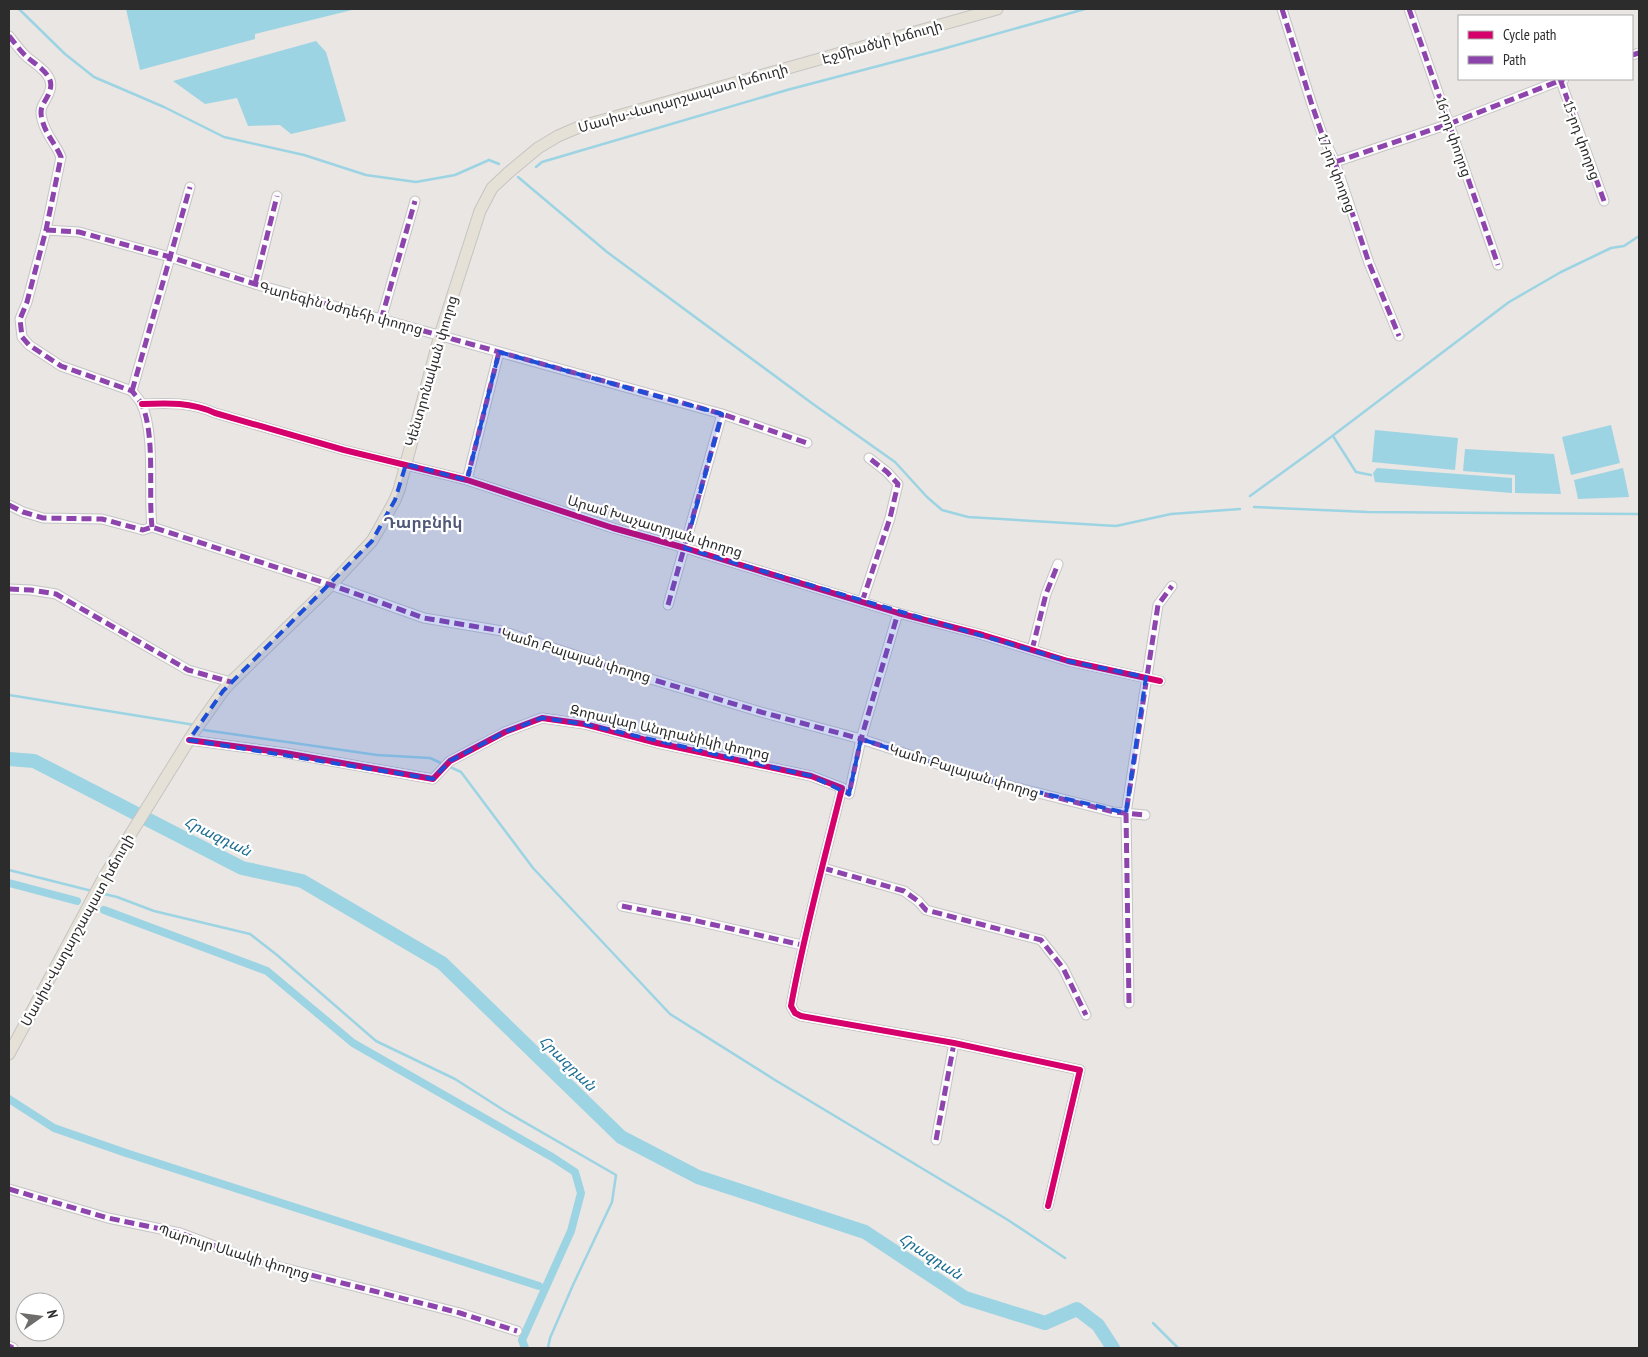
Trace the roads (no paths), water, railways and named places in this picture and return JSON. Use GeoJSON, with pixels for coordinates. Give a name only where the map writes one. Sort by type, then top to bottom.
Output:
{"type":"FeatureCollection","features":[{"type":"Feature","properties":{"kind":"main road","name":"Էջմիածնի խճուղի"},"geometry":{"type":"LineString","coordinates":[[795,66],[997,9]]}},
{"type":"Feature","properties":{"kind":"main road","name":"Մասիս-Վաղարշապատ խճուղի"},"geometry":{"type":"LineString","coordinates":[[522,162],[544,144],[578,127],[795,66]]}},
{"type":"Feature","properties":{"kind":"main road","name":"Կենտրոնական փողոց"},"geometry":{"type":"LineString","coordinates":[[192,736],[231,682],[331,585],[372,541],[379,529],[395,500],[440,335],[480,211],[492,188],[522,162]]}},
{"type":"Feature","properties":{"kind":"main road","name":"Մասիս-Վաղարշապատ խճուղի"},"geometry":{"type":"LineString","coordinates":[[9,1054],[100,884],[192,736]]}},
{"type":"Feature","properties":{"kind":"street","name":"17-րդ փողոց"},"geometry":{"type":"LineString","coordinates":[[1282,9],[1312,105],[1336,162],[1369,263],[1399,336]]}},
{"type":"Feature","properties":{"kind":"street","name":"16-րդ փողոց"},"geometry":{"type":"LineString","coordinates":[[1409,9],[1498,265]]}},
{"type":"Feature","properties":{"kind":"street"},"geometry":{"type":"LineString","coordinates":[[9,36],[26,56],[47,74],[51,83],[50,91],[42,105],[41,117],[45,129],[58,148],[61,157],[46,230],[27,302],[20,319],[22,338],[29,345],[61,366],[132,391],[142,404],[148,425],[150,445],[152,527]]}},
{"type":"Feature","properties":{"kind":"street"},"geometry":{"type":"LineString","coordinates":[[1336,162],[1449,124],[1559,80]]}},
{"type":"Feature","properties":{"kind":"street","name":"15-րդ փողոց"},"geometry":{"type":"LineString","coordinates":[[1561,80],[1604,201]]}},
{"type":"Feature","properties":{"kind":"street"},"geometry":{"type":"LineString","coordinates":[[132,391],[190,187]]}},
{"type":"Feature","properties":{"kind":"street"},"geometry":{"type":"LineString","coordinates":[[255,284],[277,196]]}},
{"type":"Feature","properties":{"kind":"street"},"geometry":{"type":"LineString","coordinates":[[381,320],[415,202]]}},
{"type":"Feature","properties":{"kind":"street","name":"Գարեգին Նժդեհի փողոց"},"geometry":{"type":"LineString","coordinates":[[46,230],[79,232],[170,257],[255,284],[381,320],[722,414],[807,443]]}},
{"type":"Feature","properties":{"kind":"street"},"geometry":{"type":"LineString","coordinates":[[467,480],[499,352]]}},
{"type":"Feature","properties":{"kind":"street","name":"Արամ Խաչատրյան փողոց"},"geometry":{"type":"LineString","coordinates":[[142,404],[173,403],[200,406],[215,413],[344,450],[467,480],[613,528],[898,613],[1068,661],[1160,681]]}},
{"type":"Feature","properties":{"kind":"street"},"geometry":{"type":"LineString","coordinates":[[668,606],[722,414]]}},
{"type":"Feature","properties":{"kind":"street"},"geometry":{"type":"LineString","coordinates":[[862,602],[890,518],[898,484],[887,472],[869,458]]}},
{"type":"Feature","properties":{"kind":"street","name":"Կամո Բալայան փողոց"},"geometry":{"type":"LineString","coordinates":[[9,505],[23,512],[43,518],[102,519],[143,530],[152,527],[331,585],[424,618],[511,634],[715,698],[861,739],[984,779],[1114,812],[1145,815]]}},
{"type":"Feature","properties":{"kind":"street"},"geometry":{"type":"LineString","coordinates":[[1032,650],[1046,594],[1058,564]]}},
{"type":"Feature","properties":{"kind":"street"},"geometry":{"type":"LineString","coordinates":[[1129,1002],[1126,813],[1158,604],[1172,586]]}},
{"type":"Feature","properties":{"kind":"street"},"geometry":{"type":"LineString","coordinates":[[9,589],[56,594],[188,670],[231,682]]}},
{"type":"Feature","properties":{"kind":"street"},"geometry":{"type":"LineString","coordinates":[[898,613],[861,739],[849,794],[842,788],[802,945],[791,1006],[795,1013],[801,1016],[954,1043],[1080,1070],[1048,1206]]}},
{"type":"Feature","properties":{"kind":"street","name":"Զորավար Անդրանիկի փողոց"},"geometry":{"type":"LineString","coordinates":[[192,736],[433,779],[450,761],[505,732],[542,718],[584,724],[811,776],[842,788]]}},
{"type":"Feature","properties":{"kind":"street"},"geometry":{"type":"LineString","coordinates":[[823,868],[904,891],[918,901],[926,910],[1041,940],[1063,968],[1086,1015]]}},
{"type":"Feature","properties":{"kind":"street"},"geometry":{"type":"LineString","coordinates":[[622,906],[802,945]]}},
{"type":"Feature","properties":{"kind":"street"},"geometry":{"type":"LineString","coordinates":[[936,1140],[954,1043]]}},
{"type":"Feature","properties":{"kind":"street","name":"Պարույր Սևակի փողոց"},"geometry":{"type":"LineString","coordinates":[[9,1189],[108,1218],[180,1233],[252,1260],[460,1313],[517,1331]]}},
{"type":"Feature","properties":{"kind":"street"},"geometry":{"type":"LineString","coordinates":[[9,1346],[13,1348]]}},
{"type":"Feature","properties":{"kind":"water"},"geometry":{"type":"Polygon","coordinates":[[[126,9],[356,9],[255,34],[255,39],[140,70],[126,9]]]}},
{"type":"Feature","properties":{"kind":"water"},"geometry":{"type":"Polygon","coordinates":[[[316,41],[326,52],[346,121],[291,134],[280,125],[248,126],[237,98],[205,104],[173,81],[316,41]]]}},
{"type":"Feature","properties":{"kind":"water"},"geometry":{"type":"Polygon","coordinates":[[[1611,425],[1620,463],[1571,475],[1562,437],[1611,425]]]}},
{"type":"Feature","properties":{"kind":"water"},"geometry":{"type":"Polygon","coordinates":[[[1375,430],[1458,438],[1455,470],[1372,462],[1375,430]]]}},
{"type":"Feature","properties":{"kind":"water"},"geometry":{"type":"Polygon","coordinates":[[[1465,449],[1554,454],[1561,494],[1515,493],[1515,475],[1463,471],[1465,449]]]}},
{"type":"Feature","properties":{"kind":"water"},"geometry":{"type":"Polygon","coordinates":[[[1377,468],[1512,478],[1512,493],[1375,482],[1373,473],[1377,468]]]}},
{"type":"Feature","properties":{"kind":"water"},"geometry":{"type":"Polygon","coordinates":[[[1623,468],[1629,497],[1578,499],[1574,480],[1623,468]]]}},
{"type":"Feature","properties":{"kind":"waterway"},"geometry":{"type":"LineString","coordinates":[[19,9],[65,54],[94,77],[164,107],[224,137],[304,155],[366,175],[416,182],[455,175],[489,160],[499,164]]}},
{"type":"Feature","properties":{"kind":"waterway"},"geometry":{"type":"LineString","coordinates":[[536,167],[542,162],[787,90],[1085,9]]}},
{"type":"Feature","properties":{"kind":"waterway"},"geometry":{"type":"LineString","coordinates":[[518,177],[607,252],[895,462],[927,497],[942,510],[968,517],[1116,526],[1171,514],[1240,509]]}},
{"type":"Feature","properties":{"kind":"waterway"},"geometry":{"type":"LineString","coordinates":[[1250,496],[1509,302],[1561,272],[1611,248],[1624,246],[1639,236]]}},
{"type":"Feature","properties":{"kind":"waterway"},"geometry":{"type":"LineString","coordinates":[[1333,436],[1356,472],[1371,475]]}},
{"type":"Feature","properties":{"kind":"waterway"},"geometry":{"type":"LineString","coordinates":[[1254,507],[1367,512],[1639,514]]}},
{"type":"Feature","properties":{"kind":"waterway"},"geometry":{"type":"LineString","coordinates":[[9,695],[195,725]]}},
{"type":"Feature","properties":{"kind":"waterway"},"geometry":{"type":"LineString","coordinates":[[200,728],[377,755],[430,758],[443,764]]}},
{"type":"Feature","properties":{"kind":"waterway","name":"Հրազդան"},"geometry":{"type":"LineString","coordinates":[[9,759],[34,761],[242,868],[302,881],[442,963],[621,1137],[698,1177],[865,1232],[965,1298],[1045,1323],[1077,1309],[1098,1325],[1113,1348]]}},
{"type":"Feature","properties":{"kind":"waterway"},"geometry":{"type":"LineString","coordinates":[[448,766],[461,772],[533,868],[670,1014],[775,1080],[1008,1220],[1065,1258]]}},
{"type":"Feature","properties":{"kind":"waterway"},"geometry":{"type":"LineString","coordinates":[[9,870],[92,891]]}},
{"type":"Feature","properties":{"kind":"waterway"},"geometry":{"type":"LineString","coordinates":[[9,883],[77,901]]}},
{"type":"Feature","properties":{"kind":"waterway"},"geometry":{"type":"LineString","coordinates":[[100,893],[117,897],[154,911],[250,934],[376,1041],[455,1079],[505,1111],[616,1175],[612,1202],[573,1285],[550,1338],[548,1348]]}},
{"type":"Feature","properties":{"kind":"waterway"},"geometry":{"type":"LineString","coordinates":[[104,910],[267,971],[353,1043],[575,1172],[581,1193],[571,1231],[522,1340],[525,1348]]}},
{"type":"Feature","properties":{"kind":"waterway"},"geometry":{"type":"LineString","coordinates":[[9,1099],[54,1128],[539,1286]]}},
{"type":"Feature","properties":{"kind":"waterway"},"geometry":{"type":"LineString","coordinates":[[1153,1323],[1178,1348]]}},
{"type":"Feature","properties":{"kind":"district","name":"Դարբնիկ"},"geometry":{"type":"Point","coordinates":[423,522]}}]}
